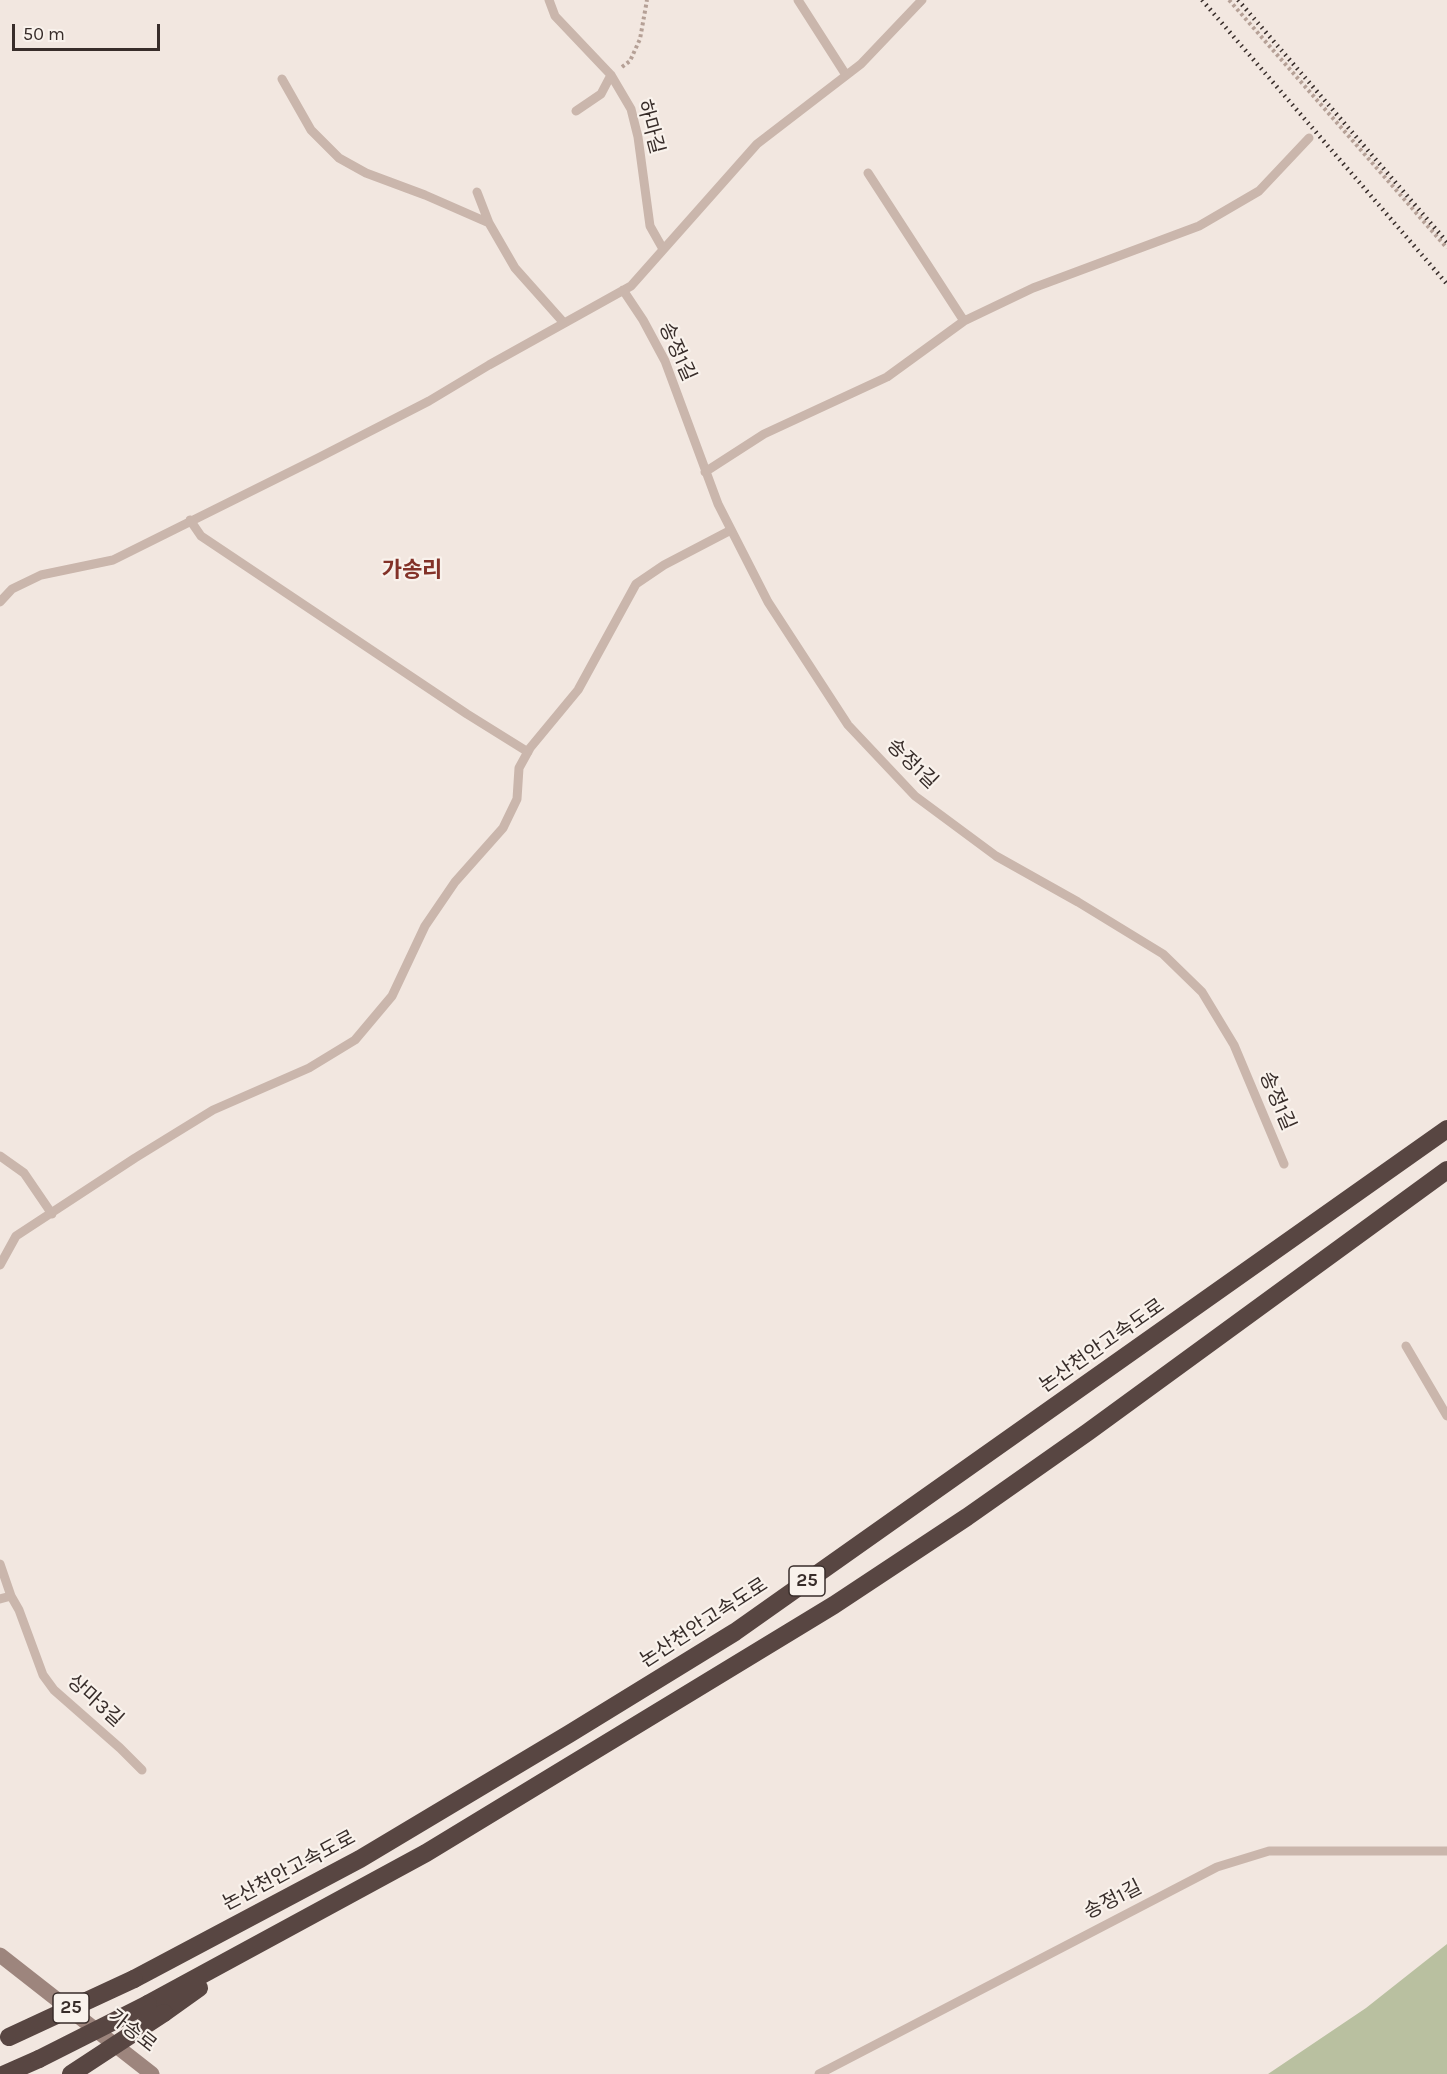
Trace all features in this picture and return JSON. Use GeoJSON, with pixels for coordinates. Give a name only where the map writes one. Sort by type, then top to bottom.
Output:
{"type":"FeatureCollection","features":[{"type":"Feature","properties":{"kind":"highway","name":"논산천안고속도로"},"geometry":{"type":"LineString","coordinates":[[5,2039],[134,1979],[360,1860],[735,1632],[1447,1130]]}},
{"type":"Feature","properties":{"kind":"highway","name":"25"},"geometry":{"type":"LineString","coordinates":[[5,2074],[156,2008],[264,1942],[426,1853],[834,1605],[967,1517],[1088,1432],[1447,1170]]}},
{"type":"Feature","properties":{"kind":"highway"},"geometry":{"type":"LineString","coordinates":[[71,2074],[156,2008]]}},
{"type":"Feature","properties":{"kind":"street","name":"가송로"},"geometry":{"type":"LineString","coordinates":[[0,1955],[146,2072]]}},
{"type":"Feature","properties":{"kind":"lane","name":"하마길"},"geometry":{"type":"LineString","coordinates":[[549,0],[555,16],[611,75],[631,109],[638,137],[650,226],[663,249]]}},
{"type":"Feature","properties":{"kind":"lane"},"geometry":{"type":"LineString","coordinates":[[798,0],[846,75]]}},
{"type":"Feature","properties":{"kind":"lane"},"geometry":{"type":"LineString","coordinates":[[0,602],[12,589],[40,575],[113,560],[429,401],[631,286],[757,144],[861,64],[922,0]]}},
{"type":"Feature","properties":{"kind":"lane"},"geometry":{"type":"LineString","coordinates":[[576,111],[601,94],[611,75]]}},
{"type":"Feature","properties":{"kind":"lane"},"geometry":{"type":"LineString","coordinates":[[282,79],[311,130],[339,158],[366,173],[425,195],[489,223]]}},
{"type":"Feature","properties":{"kind":"lane"},"geometry":{"type":"LineString","coordinates":[[705,472],[764,434],[887,377],[964,321],[1033,288],[1199,226],[1259,191],[1309,138]]}},
{"type":"Feature","properties":{"kind":"lane"},"geometry":{"type":"LineString","coordinates":[[868,173],[964,321]]}},
{"type":"Feature","properties":{"kind":"lane"},"geometry":{"type":"LineString","coordinates":[[477,192],[489,223],[515,268],[564,323]]}},
{"type":"Feature","properties":{"kind":"lane","name":"송정1길"},"geometry":{"type":"LineString","coordinates":[[623,290],[643,320],[665,361],[705,472],[731,530],[768,602],[848,725],[915,796],[996,856],[1078,902],[1163,954],[1202,992],[1234,1045],[1284,1164]]}},
{"type":"Feature","properties":{"kind":"lane"},"geometry":{"type":"LineString","coordinates":[[190,520],[201,536],[467,714],[528,752]]}},
{"type":"Feature","properties":{"kind":"lane"},"geometry":{"type":"LineString","coordinates":[[0,1265],[16,1236],[135,1158],[213,1110],[309,1068],[356,1040],[392,996],[424,926],[455,882],[502,828],[517,800],[519,768],[528,752],[578,690],[636,584],[664,565],[731,530]]}},
{"type":"Feature","properties":{"kind":"lane"},"geometry":{"type":"LineString","coordinates":[[0,1156],[24,1173],[52,1214]]}},
{"type":"Feature","properties":{"kind":"lane"},"geometry":{"type":"LineString","coordinates":[[1406,1346],[1447,1416]]}},
{"type":"Feature","properties":{"kind":"lane","name":"상마3길"},"geometry":{"type":"LineString","coordinates":[[0,1564],[11,1596],[20,1610],[43,1675],[54,1690],[142,1770]]}},
{"type":"Feature","properties":{"kind":"lane"},"geometry":{"type":"LineString","coordinates":[[0,1599],[11,1596]]}},
{"type":"Feature","properties":{"kind":"lane","name":"송정1길"},"geometry":{"type":"LineString","coordinates":[[819,2074],[1217,1867],[1269,1851],[1447,1851]]}},
{"type":"Feature","properties":{"kind":"path"},"geometry":{"type":"LineString","coordinates":[[611,75],[630,61],[640,39],[647,0]]}},
{"type":"Feature","properties":{"kind":"path"},"geometry":{"type":"LineString","coordinates":[[1230,0],[1447,249]]}},
{"type":"Feature","properties":{"kind":"green space"},"geometry":{"type":"Polygon","coordinates":[[[1447,1944],[1447,2074],[1268,2074],[1366,2008],[1447,1944]]]}},
{"type":"Feature","properties":{"kind":"railway"},"geometry":{"type":"LineString","coordinates":[[1202,0],[1447,284]]}},
{"type":"Feature","properties":{"kind":"railway"},"geometry":{"type":"LineString","coordinates":[[1238,0],[1447,242]]}},
{"type":"Feature","properties":{"kind":"district","name":"가송리"},"geometry":{"type":"Point","coordinates":[412,571]}}]}
